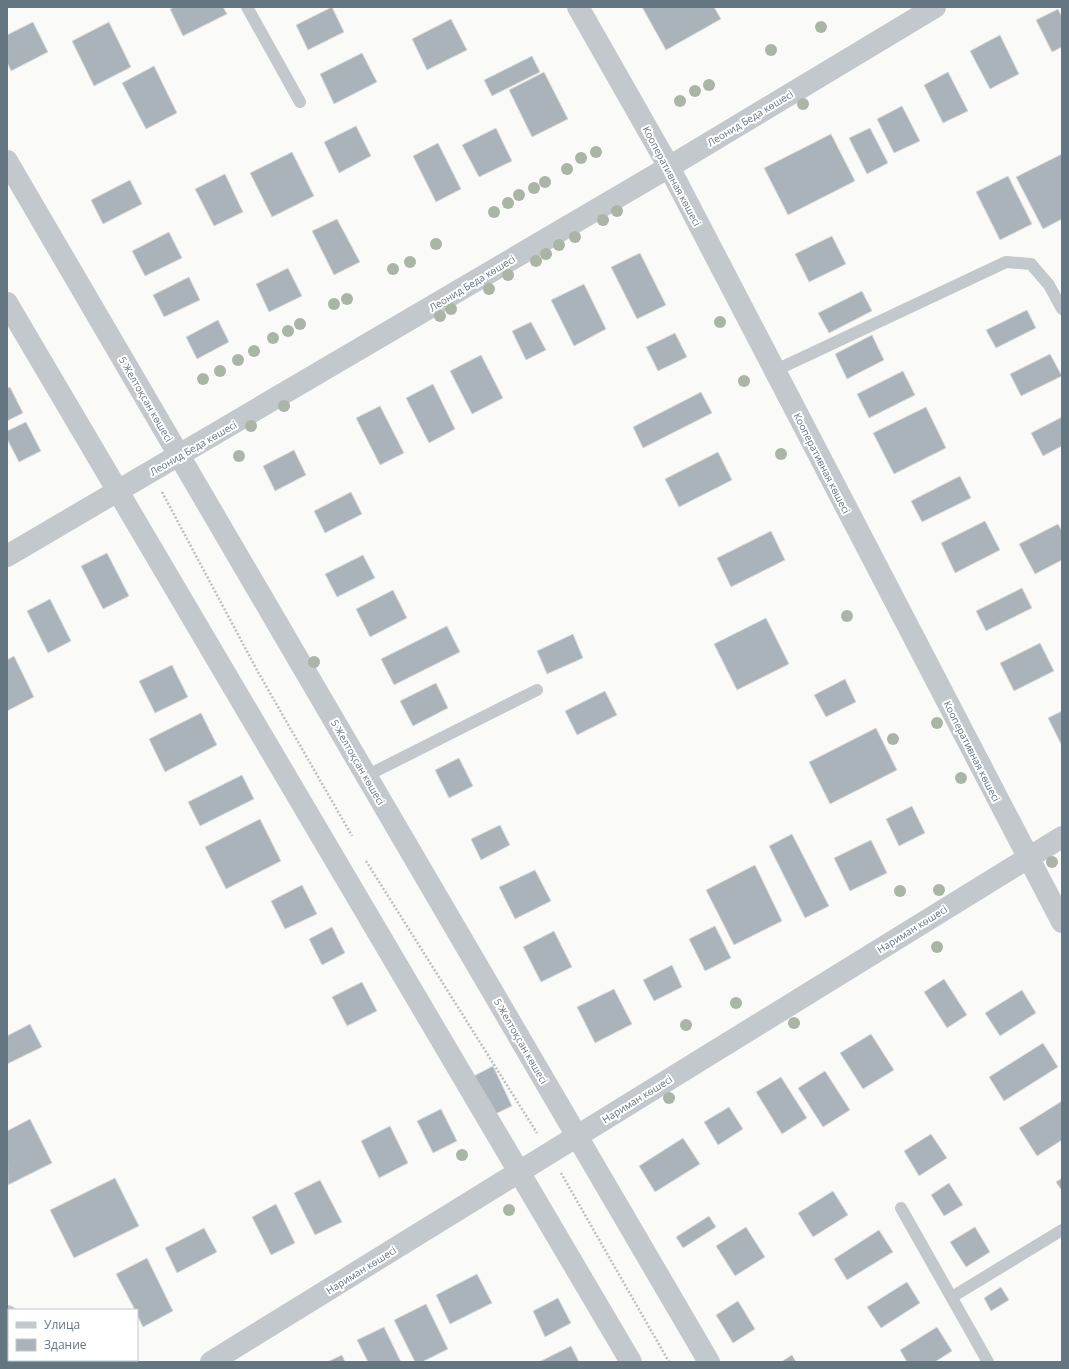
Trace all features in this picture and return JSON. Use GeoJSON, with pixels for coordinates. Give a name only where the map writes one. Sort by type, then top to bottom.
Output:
{"type":"FeatureCollection","features":[{"type":"Feature","properties":{"kind":"street","name":"Кооперативная көшесі"},"geometry":{"type":"LineString","coordinates":[[578,7],[668,167],[1027,858],[1062,922]]}},
{"type":"Feature","properties":{"kind":"street","name":"Леонид Беда көшесі"},"geometry":{"type":"LineString","coordinates":[[7,556],[668,167],[935,7]]}},
{"type":"Feature","properties":{"kind":"street","name":"5 Желтоқсан көшесі"},"geometry":{"type":"LineString","coordinates":[[7,161],[709,1362]]}},
{"type":"Feature","properties":{"kind":"street"},"geometry":{"type":"LineString","coordinates":[[7,303],[631,1362]]}},
{"type":"Feature","properties":{"kind":"street","name":"Нариман көшесі"},"geometry":{"type":"LineString","coordinates":[[211,1362],[1062,837]]}},
{"type":"Feature","properties":{"kind":"lane"},"geometry":{"type":"LineString","coordinates":[[247,7],[300,102]]}},
{"type":"Feature","properties":{"kind":"lane"},"geometry":{"type":"LineString","coordinates":[[774,371],[1006,262],[1031,264],[1049,286],[1062,309]]}},
{"type":"Feature","properties":{"kind":"lane"},"geometry":{"type":"LineString","coordinates":[[366,776],[537,690]]}},
{"type":"Feature","properties":{"kind":"lane"},"geometry":{"type":"LineString","coordinates":[[901,1208],[988,1362]]}},
{"type":"Feature","properties":{"kind":"lane"},"geometry":{"type":"LineString","coordinates":[[952,1298],[1062,1230]]}},
{"type":"Feature","properties":{"kind":"path"},"geometry":{"type":"LineString","coordinates":[[161,490],[255,665],[354,840]]}},
{"type":"Feature","properties":{"kind":"path"},"geometry":{"type":"LineString","coordinates":[[366,860],[549,1153],[669,1362]]}},
{"type":"Feature","properties":{"kind":"building"},"geometry":{"type":"Polygon","coordinates":[[[174,7],[223,7],[227,14],[183,36],[170,9],[174,7]]]}},
{"type":"Feature","properties":{"kind":"building"},"geometry":{"type":"Polygon","coordinates":[[[332,7],[344,32],[308,50],[296,25],[332,7]]]}},
{"type":"Feature","properties":{"kind":"building"},"geometry":{"type":"Polygon","coordinates":[[[642,7],[714,7],[721,19],[666,50],[642,7]]]}},
{"type":"Feature","properties":{"kind":"building"},"geometry":{"type":"Polygon","coordinates":[[[1058,9],[1062,17],[1062,47],[1052,52],[1036,20],[1058,9]]]}},
{"type":"Feature","properties":{"kind":"building"},"geometry":{"type":"Polygon","coordinates":[[[451,19],[467,50],[427,70],[412,39],[451,19]]]}},
{"type":"Feature","properties":{"kind":"building"},"geometry":{"type":"Polygon","coordinates":[[[33,22],[48,52],[11,71],[7,62],[7,35],[33,22]]]}},
{"type":"Feature","properties":{"kind":"building"},"geometry":{"type":"Polygon","coordinates":[[[109,22],[131,67],[94,86],[72,41],[109,22]]]}},
{"type":"Feature","properties":{"kind":"building"},"geometry":{"type":"Polygon","coordinates":[[[1000,35],[1019,74],[990,89],[970,51],[1000,35]]]}},
{"type":"Feature","properties":{"kind":"building"},"geometry":{"type":"Polygon","coordinates":[[[362,53],[377,82],[334,104],[320,74],[362,53]]]}},
{"type":"Feature","properties":{"kind":"building"},"geometry":{"type":"Polygon","coordinates":[[[532,56],[540,72],[492,96],[484,80],[532,56]]]}},
{"type":"Feature","properties":{"kind":"building"},"geometry":{"type":"Polygon","coordinates":[[[154,66],[177,113],[146,129],[122,83],[154,66]]]}},
{"type":"Feature","properties":{"kind":"building"},"geometry":{"type":"Polygon","coordinates":[[[544,72],[568,119],[532,137],[509,90],[544,72]]]}},
{"type":"Feature","properties":{"kind":"building"},"geometry":{"type":"Polygon","coordinates":[[[948,72],[968,111],[943,123],[924,85],[948,72]]]}},
{"type":"Feature","properties":{"kind":"building"},"geometry":{"type":"Polygon","coordinates":[[[902,106],[920,141],[894,153],[877,119],[902,106]]]}},
{"type":"Feature","properties":{"kind":"building"},"geometry":{"type":"Polygon","coordinates":[[[356,126],[371,156],[339,173],[324,142],[356,126]]]}},
{"type":"Feature","properties":{"kind":"building"},"geometry":{"type":"Polygon","coordinates":[[[496,128],[512,161],[479,177],[462,145],[496,128]]]}},
{"type":"Feature","properties":{"kind":"building"},"geometry":{"type":"Polygon","coordinates":[[[870,128],[888,163],[867,174],[849,138],[870,128]]]}},
{"type":"Feature","properties":{"kind":"building"},"geometry":{"type":"Polygon","coordinates":[[[831,134],[855,181],[788,215],[764,168],[831,134]]]}},
{"type":"Feature","properties":{"kind":"building"},"geometry":{"type":"Polygon","coordinates":[[[438,143],[461,189],[436,202],[413,156],[438,143]]]}},
{"type":"Feature","properties":{"kind":"building"},"geometry":{"type":"Polygon","coordinates":[[[292,152],[314,196],[272,217],[250,173],[292,152]]]}},
{"type":"Feature","properties":{"kind":"building"},"geometry":{"type":"Polygon","coordinates":[[[1062,154],[1062,219],[1043,229],[1016,177],[1062,154]]]}},
{"type":"Feature","properties":{"kind":"building"},"geometry":{"type":"Polygon","coordinates":[[[225,174],[243,212],[214,226],[195,189],[225,174]]]}},
{"type":"Feature","properties":{"kind":"building"},"geometry":{"type":"Polygon","coordinates":[[[1008,176],[1032,224],[1000,240],[976,192],[1008,176]]]}},
{"type":"Feature","properties":{"kind":"building"},"geometry":{"type":"Polygon","coordinates":[[[130,180],[142,204],[103,224],[91,200],[130,180]]]}},
{"type":"Feature","properties":{"kind":"building"},"geometry":{"type":"Polygon","coordinates":[[[337,219],[360,262],[334,275],[312,231],[337,219]]]}},
{"type":"Feature","properties":{"kind":"building"},"geometry":{"type":"Polygon","coordinates":[[[169,232],[182,258],[145,276],[132,251],[169,232]]]}},
{"type":"Feature","properties":{"kind":"building"},"geometry":{"type":"Polygon","coordinates":[[[832,236],[846,264],[809,282],[795,254],[832,236]]]}},
{"type":"Feature","properties":{"kind":"building"},"geometry":{"type":"Polygon","coordinates":[[[640,253],[666,305],[637,319],[611,267],[640,253]]]}},
{"type":"Feature","properties":{"kind":"building"},"geometry":{"type":"Polygon","coordinates":[[[288,268],[302,296],[269,312],[256,284],[288,268]]]}},
{"type":"Feature","properties":{"kind":"building"},"geometry":{"type":"Polygon","coordinates":[[[189,277],[200,300],[164,317],[153,295],[189,277]]]}},
{"type":"Feature","properties":{"kind":"building"},"geometry":{"type":"Polygon","coordinates":[[[584,284],[606,329],[574,346],[551,300],[584,284]]]}},
{"type":"Feature","properties":{"kind":"building"},"geometry":{"type":"Polygon","coordinates":[[[862,291],[872,311],[829,333],[818,313],[862,291]]]}},
{"type":"Feature","properties":{"kind":"building"},"geometry":{"type":"Polygon","coordinates":[[[1027,310],[1036,328],[996,348],[986,330],[1027,310]]]}},
{"type":"Feature","properties":{"kind":"building"},"geometry":{"type":"Polygon","coordinates":[[[218,320],[229,342],[197,359],[186,337],[218,320]]]}},
{"type":"Feature","properties":{"kind":"building"},"geometry":{"type":"Polygon","coordinates":[[[531,322],[546,350],[526,360],[512,331],[531,322]]]}},
{"type":"Feature","properties":{"kind":"building"},"geometry":{"type":"Polygon","coordinates":[[[675,333],[687,357],[658,371],[646,347],[675,333]]]}},
{"type":"Feature","properties":{"kind":"building"},"geometry":{"type":"Polygon","coordinates":[[[872,335],[884,360],[847,379],[835,354],[872,335]]]}},
{"type":"Feature","properties":{"kind":"building"},"geometry":{"type":"Polygon","coordinates":[[[1050,354],[1062,376],[1021,396],[1010,374],[1050,354]]]}},
{"type":"Feature","properties":{"kind":"building"},"geometry":{"type":"Polygon","coordinates":[[[481,355],[503,398],[472,414],[450,371],[481,355]]]}},
{"type":"Feature","properties":{"kind":"building"},"geometry":{"type":"Polygon","coordinates":[[[903,371],[915,395],[869,418],[857,394],[903,371]]]}},
{"type":"Feature","properties":{"kind":"building"},"geometry":{"type":"Polygon","coordinates":[[[433,384],[455,429],[429,443],[406,398],[433,384]]]}},
{"type":"Feature","properties":{"kind":"building"},"geometry":{"type":"Polygon","coordinates":[[[10,387],[23,413],[7,421],[7,388],[10,387]]]}},
{"type":"Feature","properties":{"kind":"building"},"geometry":{"type":"Polygon","coordinates":[[[701,392],[712,413],[643,448],[633,427],[701,392]]]}},
{"type":"Feature","properties":{"kind":"building"},"geometry":{"type":"Polygon","coordinates":[[[380,406],[404,453],[380,465],[356,418],[380,406]]]}},
{"type":"Feature","properties":{"kind":"building"},"geometry":{"type":"Polygon","coordinates":[[[926,407],[946,448],[894,474],[873,433],[926,407]]]}},
{"type":"Feature","properties":{"kind":"building"},"geometry":{"type":"Polygon","coordinates":[[[1062,417],[1062,446],[1043,456],[1031,433],[1062,417]]]}},
{"type":"Feature","properties":{"kind":"building"},"geometry":{"type":"Polygon","coordinates":[[[26,422],[41,451],[19,462],[7,439],[7,431],[26,422]]]}},
{"type":"Feature","properties":{"kind":"building"},"geometry":{"type":"Polygon","coordinates":[[[294,450],[306,475],[275,491],[263,466],[294,450]]]}},
{"type":"Feature","properties":{"kind":"building"},"geometry":{"type":"Polygon","coordinates":[[[718,452],[732,480],[679,507],[665,479],[718,452]]]}},
{"type":"Feature","properties":{"kind":"building"},"geometry":{"type":"Polygon","coordinates":[[[960,476],[971,498],[922,522],[911,501],[960,476]]]}},
{"type":"Feature","properties":{"kind":"building"},"geometry":{"type":"Polygon","coordinates":[[[351,492],[362,514],[325,533],[314,511],[351,492]]]}},
{"type":"Feature","properties":{"kind":"building"},"geometry":{"type":"Polygon","coordinates":[[[985,521],[1000,550],[955,573],[941,543],[985,521]]]}},
{"type":"Feature","properties":{"kind":"building"},"geometry":{"type":"Polygon","coordinates":[[[1058,524],[1062,531],[1062,560],[1035,574],[1019,544],[1058,524]]]}},
{"type":"Feature","properties":{"kind":"building"},"geometry":{"type":"Polygon","coordinates":[[[771,531],[785,560],[731,587],[717,558],[771,531]]]}},
{"type":"Feature","properties":{"kind":"building"},"geometry":{"type":"Polygon","coordinates":[[[107,553],[129,596],[103,609],[81,566],[107,553]]]}},
{"type":"Feature","properties":{"kind":"building"},"geometry":{"type":"Polygon","coordinates":[[[363,555],[375,578],[337,597],[325,574],[363,555]]]}},
{"type":"Feature","properties":{"kind":"building"},"geometry":{"type":"Polygon","coordinates":[[[1022,588],[1032,608],[986,631],[976,611],[1022,588]]]}},
{"type":"Feature","properties":{"kind":"building"},"geometry":{"type":"Polygon","coordinates":[[[393,590],[407,618],[370,637],[356,609],[393,590]]]}},
{"type":"Feature","properties":{"kind":"building"},"geometry":{"type":"Polygon","coordinates":[[[50,599],[71,641],[48,653],[27,611],[50,599]]]}},
{"type":"Feature","properties":{"kind":"building"},"geometry":{"type":"Polygon","coordinates":[[[766,618],[789,664],[737,690],[714,644],[766,618]]]}},
{"type":"Feature","properties":{"kind":"building"},"geometry":{"type":"Polygon","coordinates":[[[447,626],[460,652],[394,685],[381,659],[447,626]]]}},
{"type":"Feature","properties":{"kind":"building"},"geometry":{"type":"Polygon","coordinates":[[[573,634],[583,658],[547,674],[537,651],[573,634]]]}},
{"type":"Feature","properties":{"kind":"building"},"geometry":{"type":"Polygon","coordinates":[[[1040,643],[1054,671],[1014,691],[1000,663],[1040,643]]]}},
{"type":"Feature","properties":{"kind":"building"},"geometry":{"type":"Polygon","coordinates":[[[14,656],[34,697],[7,711],[7,660],[14,656]]]}},
{"type":"Feature","properties":{"kind":"building"},"geometry":{"type":"Polygon","coordinates":[[[172,665],[188,697],[155,713],[139,681],[172,665]]]}},
{"type":"Feature","properties":{"kind":"building"},"geometry":{"type":"Polygon","coordinates":[[[845,679],[856,702],[826,717],[814,695],[845,679]]]}},
{"type":"Feature","properties":{"kind":"building"},"geometry":{"type":"Polygon","coordinates":[[[436,683],[448,708],[413,726],[400,701],[436,683]]]}},
{"type":"Feature","properties":{"kind":"building"},"geometry":{"type":"Polygon","coordinates":[[[605,691],[617,715],[577,735],[565,711],[605,691]]]}},
{"type":"Feature","properties":{"kind":"building"},"geometry":{"type":"Polygon","coordinates":[[[1062,711],[1062,746],[1048,718],[1062,711]]]}},
{"type":"Feature","properties":{"kind":"building"},"geometry":{"type":"Polygon","coordinates":[[[201,713],[217,745],[165,772],[149,739],[201,713]]]}},
{"type":"Feature","properties":{"kind":"building"},"geometry":{"type":"Polygon","coordinates":[[[876,728],[897,770],[830,804],[809,762],[876,728]]]}},
{"type":"Feature","properties":{"kind":"building"},"geometry":{"type":"Polygon","coordinates":[[[459,758],[473,786],[449,798],[435,770],[459,758]]]}},
{"type":"Feature","properties":{"kind":"building"},"geometry":{"type":"Polygon","coordinates":[[[242,775],[254,799],[200,826],[188,802],[242,775]]]}},
{"type":"Feature","properties":{"kind":"building"},"geometry":{"type":"Polygon","coordinates":[[[912,806],[925,833],[899,846],[886,819],[912,806]]]}},
{"type":"Feature","properties":{"kind":"building"},"geometry":{"type":"Polygon","coordinates":[[[260,819],[281,861],[226,889],[205,847],[260,819]]]}},
{"type":"Feature","properties":{"kind":"building"},"geometry":{"type":"Polygon","coordinates":[[[500,825],[510,845],[481,860],[471,839],[500,825]]]}},
{"type":"Feature","properties":{"kind":"building"},"geometry":{"type":"Polygon","coordinates":[[[792,834],[829,906],[805,918],[769,846],[792,834]]]}},
{"type":"Feature","properties":{"kind":"building"},"geometry":{"type":"Polygon","coordinates":[[[871,840],[887,873],[850,891],[834,858],[871,840]]]}},
{"type":"Feature","properties":{"kind":"building"},"geometry":{"type":"Polygon","coordinates":[[[755,865],[782,921],[734,945],[706,890],[755,865]]]}},
{"type":"Feature","properties":{"kind":"building"},"geometry":{"type":"Polygon","coordinates":[[[535,870],[551,901],[515,919],[499,887],[535,870]]]}},
{"type":"Feature","properties":{"kind":"building"},"geometry":{"type":"Polygon","coordinates":[[[302,885],[317,914],[285,929],[271,901],[302,885]]]}},
{"type":"Feature","properties":{"kind":"building"},"geometry":{"type":"Polygon","coordinates":[[[715,926],[731,958],[705,971],[689,939],[715,926]]]}},
{"type":"Feature","properties":{"kind":"building"},"geometry":{"type":"Polygon","coordinates":[[[332,927],[345,953],[322,965],[309,939],[332,927]]]}},
{"type":"Feature","properties":{"kind":"building"},"geometry":{"type":"Polygon","coordinates":[[[554,931],[572,967],[541,982],[523,947],[554,931]]]}},
{"type":"Feature","properties":{"kind":"building"},"geometry":{"type":"Polygon","coordinates":[[[672,965],[682,987],[654,1001],[643,980],[672,965]]]}},
{"type":"Feature","properties":{"kind":"building"},"geometry":{"type":"Polygon","coordinates":[[[944,979],[967,1015],[947,1028],[924,992],[944,979]]]}},
{"type":"Feature","properties":{"kind":"building"},"geometry":{"type":"Polygon","coordinates":[[[362,982],[377,1011],[347,1026],[332,997],[362,982]]]}},
{"type":"Feature","properties":{"kind":"building"},"geometry":{"type":"Polygon","coordinates":[[[614,989],[632,1024],[595,1043],[577,1007],[614,989]]]}},
{"type":"Feature","properties":{"kind":"building"},"geometry":{"type":"Polygon","coordinates":[[[1022,990],[1036,1013],[1000,1036],[985,1013],[1022,990]]]}},
{"type":"Feature","properties":{"kind":"building"},"geometry":{"type":"Polygon","coordinates":[[[30,1024],[42,1047],[7,1064],[7,1036],[30,1024]]]}},
{"type":"Feature","properties":{"kind":"building"},"geometry":{"type":"Polygon","coordinates":[[[871,1034],[894,1070],[863,1089],[840,1053],[871,1034]]]}},
{"type":"Feature","properties":{"kind":"building"},"geometry":{"type":"Polygon","coordinates":[[[1043,1043],[1058,1067],[1004,1101],[989,1077],[1043,1043]]]}},
{"type":"Feature","properties":{"kind":"building"},"geometry":{"type":"Polygon","coordinates":[[[493,1066],[512,1106],[491,1116],[472,1077],[493,1066]]]}},
{"type":"Feature","properties":{"kind":"building"},"geometry":{"type":"Polygon","coordinates":[[[825,1071],[850,1110],[823,1127],[798,1088],[825,1071]]]}},
{"type":"Feature","properties":{"kind":"building"},"geometry":{"type":"Polygon","coordinates":[[[781,1077],[807,1118],[782,1134],[756,1092],[781,1077]]]}},
{"type":"Feature","properties":{"kind":"building"},"geometry":{"type":"Polygon","coordinates":[[[1062,1101],[1062,1140],[1037,1156],[1019,1128],[1062,1101]]]}},
{"type":"Feature","properties":{"kind":"building"},"geometry":{"type":"Polygon","coordinates":[[[729,1107],[743,1129],[718,1145],[704,1122],[729,1107]]]}},
{"type":"Feature","properties":{"kind":"building"},"geometry":{"type":"Polygon","coordinates":[[[441,1109],[457,1141],[433,1153],[417,1121],[441,1109]]]}},
{"type":"Feature","properties":{"kind":"building"},"geometry":{"type":"Polygon","coordinates":[[[30,1119],[52,1163],[8,1185],[7,1131],[30,1119]]]}},
{"type":"Feature","properties":{"kind":"building"},"geometry":{"type":"Polygon","coordinates":[[[390,1126],[408,1163],[379,1178],[361,1141],[390,1126]]]}},
{"type":"Feature","properties":{"kind":"building"},"geometry":{"type":"Polygon","coordinates":[[[931,1134],[947,1158],[919,1176],[904,1151],[931,1134]]]}},
{"type":"Feature","properties":{"kind":"building"},"geometry":{"type":"Polygon","coordinates":[[[683,1138],[700,1164],[655,1192],[639,1166],[683,1138]]]}},
{"type":"Feature","properties":{"kind":"building"},"geometry":{"type":"Polygon","coordinates":[[[115,1178],[139,1226],[74,1258],[50,1210],[115,1178]]]}},
{"type":"Feature","properties":{"kind":"building"},"geometry":{"type":"Polygon","coordinates":[[[1062,1178],[1062,1191],[1056,1182],[1062,1178]]]}},
{"type":"Feature","properties":{"kind":"building"},"geometry":{"type":"Polygon","coordinates":[[[320,1180],[342,1222],[315,1235],[294,1193],[320,1180]]]}},
{"type":"Feature","properties":{"kind":"building"},"geometry":{"type":"Polygon","coordinates":[[[949,1183],[963,1205],[944,1216],[931,1195],[949,1183]]]}},
{"type":"Feature","properties":{"kind":"building"},"geometry":{"type":"Polygon","coordinates":[[[833,1191],[848,1215],[813,1237],[798,1213],[833,1191]]]}},
{"type":"Feature","properties":{"kind":"building"},"geometry":{"type":"Polygon","coordinates":[[[276,1204],[295,1243],[271,1255],[252,1217],[276,1204]]]}},
{"type":"Feature","properties":{"kind":"building"},"geometry":{"type":"Polygon","coordinates":[[[709,1216],[716,1227],[683,1248],[676,1237],[709,1216]]]}},
{"type":"Feature","properties":{"kind":"building"},"geometry":{"type":"Polygon","coordinates":[[[746,1227],[765,1257],[735,1276],[716,1246],[746,1227]]]}},
{"type":"Feature","properties":{"kind":"building"},"geometry":{"type":"Polygon","coordinates":[[[975,1227],[990,1252],[966,1267],[950,1242],[975,1227]]]}},
{"type":"Feature","properties":{"kind":"building"},"geometry":{"type":"Polygon","coordinates":[[[204,1228],[217,1252],[177,1273],[165,1248],[204,1228]]]}},
{"type":"Feature","properties":{"kind":"building"},"geometry":{"type":"Polygon","coordinates":[[[879,1230],[893,1252],[847,1280],[834,1259],[879,1230]]]}},
{"type":"Feature","properties":{"kind":"building"},"geometry":{"type":"Polygon","coordinates":[[[147,1258],[173,1311],[143,1327],[138,1317],[138,1309],[134,1309],[116,1274],[147,1258]]]}},
{"type":"Feature","properties":{"kind":"building"},"geometry":{"type":"Polygon","coordinates":[[[477,1274],[492,1303],[450,1324],[436,1295],[477,1274]]]}},
{"type":"Feature","properties":{"kind":"building"},"geometry":{"type":"Polygon","coordinates":[[[907,1282],[920,1303],[881,1328],[867,1307],[907,1282]]]}},
{"type":"Feature","properties":{"kind":"building"},"geometry":{"type":"Polygon","coordinates":[[[1001,1287],[1009,1300],[991,1311],[984,1298],[1001,1287]]]}},
{"type":"Feature","properties":{"kind":"building"},"geometry":{"type":"Polygon","coordinates":[[[558,1298],[571,1323],[545,1337],[533,1311],[558,1298]]]}},
{"type":"Feature","properties":{"kind":"building"},"geometry":{"type":"Polygon","coordinates":[[[738,1301],[755,1329],[733,1343],[716,1315],[738,1301]]]}},
{"type":"Feature","properties":{"kind":"building"},"geometry":{"type":"Polygon","coordinates":[[[426,1304],[448,1349],[422,1362],[415,1362],[394,1320],[426,1304]]]}},
{"type":"Feature","properties":{"kind":"building"},"geometry":{"type":"Polygon","coordinates":[[[384,1327],[401,1362],[368,1362],[357,1340],[384,1327]]]}},
{"type":"Feature","properties":{"kind":"building"},"geometry":{"type":"Polygon","coordinates":[[[937,1327],[952,1351],[935,1362],[907,1362],[900,1350],[937,1327]]]}},
{"type":"Feature","properties":{"kind":"building"},"geometry":{"type":"Polygon","coordinates":[[[571,1346],[579,1362],[539,1362],[571,1346]]]}},
{"type":"Feature","properties":{"kind":"building"},"geometry":{"type":"Polygon","coordinates":[[[342,1355],[345,1362],[327,1362],[342,1355]]]}},
{"type":"Feature","properties":{"kind":"building"},"geometry":{"type":"Polygon","coordinates":[[[792,1355],[796,1362],[781,1362],[792,1355]]]}}]}
